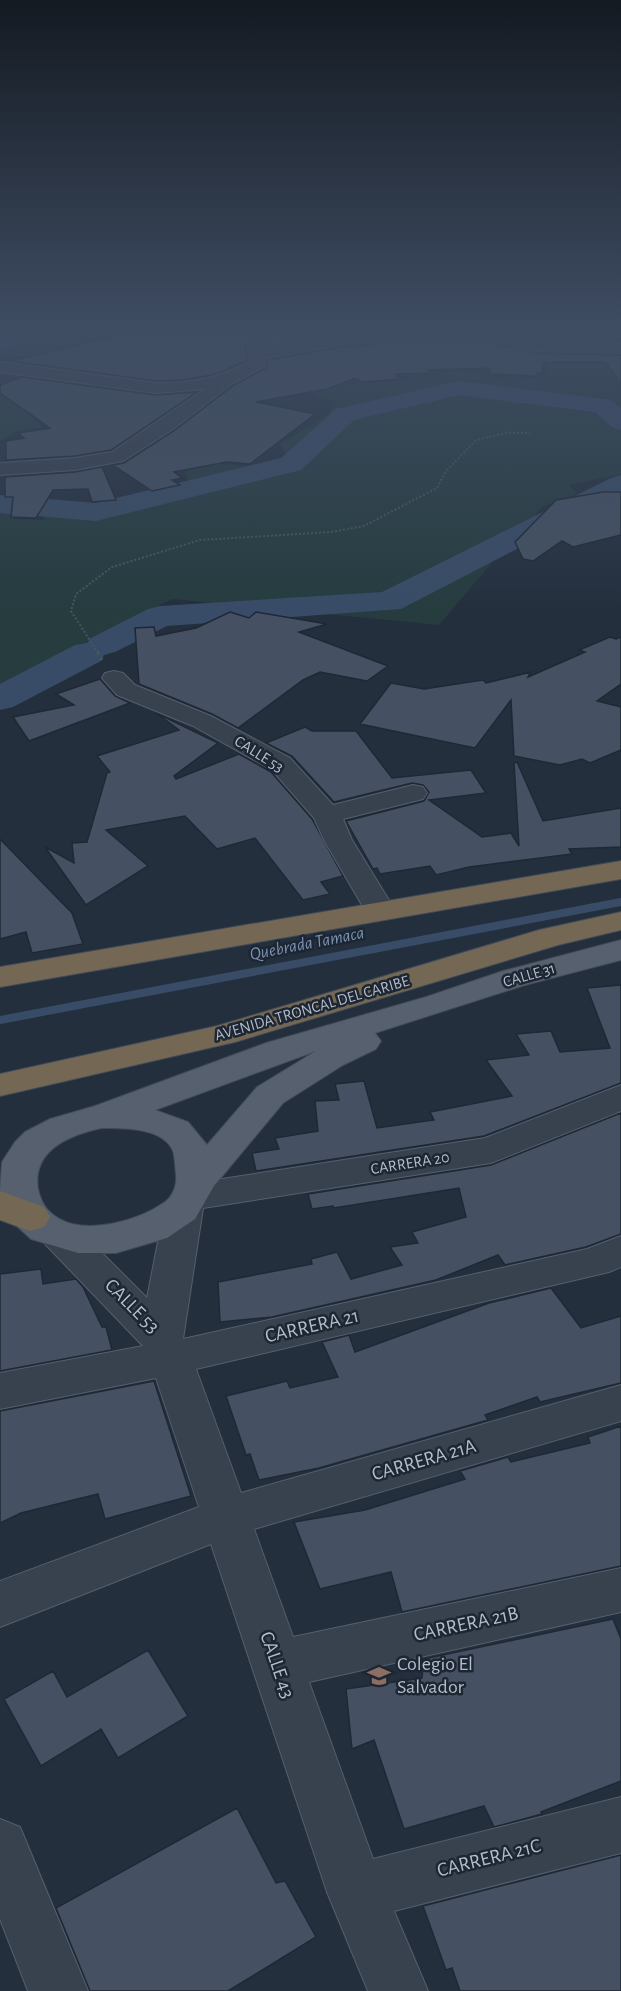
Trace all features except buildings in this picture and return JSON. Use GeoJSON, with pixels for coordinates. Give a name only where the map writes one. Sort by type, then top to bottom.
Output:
{"type":"FeatureCollection","features":[{"type":"Feature","properties":{"kind":"highway"},"geometry":{"type":"LineString","coordinates":[[0,977],[621,870]]}},
{"type":"Feature","properties":{"kind":"highway","name":"AVENIDA TRONCAL DEL CARIBE"},"geometry":{"type":"LineString","coordinates":[[0,1085],[223,1035],[550,938],[621,921]]}},
{"type":"Feature","properties":{"kind":"main road","name":"CALLE 31"},"geometry":{"type":"LineString","coordinates":[[438,1004],[514,978],[621,950]]}},
{"type":"Feature","properties":{"kind":"main road"},"geometry":{"type":"LineString","coordinates":[[102,1116],[278,1051],[438,1004]]}},
{"type":"Feature","properties":{"kind":"main road"},"geometry":{"type":"LineString","coordinates":[[190,1194],[196,1162],[188,1144],[173,1131],[152,1121],[128,1116],[102,1116],[79,1120],[58,1128],[40,1140],[27,1154],[18,1169],[16,1186],[20,1202],[30,1219],[86,1240],[114,1240],[141,1233],[166,1222],[190,1194],[270,1095],[331,1057],[438,1004]]}},
{"type":"Feature","properties":{"kind":"street"},"geometry":{"type":"LineString","coordinates":[[0,469],[75,464],[117,457],[168,424]]}},
{"type":"Feature","properties":{"kind":"street","name":"CALLE 53"},"geometry":{"type":"LineString","coordinates":[[114,678],[126,690],[202,721],[281,764],[327,815],[338,840],[380,910]]}},
{"type":"Feature","properties":{"kind":"street"},"geometry":{"type":"LineString","coordinates":[[327,815],[413,793]]}},
{"type":"Feature","properties":{"kind":"street","name":"CARRERA 20"},"geometry":{"type":"LineString","coordinates":[[190,1194],[491,1150],[621,1097]]}},
{"type":"Feature","properties":{"kind":"street","name":"CALLE 53"},"geometry":{"type":"LineString","coordinates":[[166,1348],[190,1194]]}},
{"type":"Feature","properties":{"kind":"street","name":"CALLE 53"},"geometry":{"type":"LineString","coordinates":[[30,1219],[166,1348]]}},
{"type":"Feature","properties":{"kind":"street","name":"CARRERA 21"},"geometry":{"type":"LineString","coordinates":[[0,1390],[166,1348],[595,1262],[621,1251]]}},
{"type":"Feature","properties":{"kind":"street","name":"CALLE 43"},"geometry":{"type":"LineString","coordinates":[[166,1348],[227,1517],[276,1665],[356,1892],[398,1991]]}},
{"type":"Feature","properties":{"kind":"street","name":"CARRERA 21A"},"geometry":{"type":"LineString","coordinates":[[0,1604],[227,1517],[621,1403]]}},
{"type":"Feature","properties":{"kind":"street","name":"CARRERA 21B"},"geometry":{"type":"LineString","coordinates":[[276,1665],[621,1590]]}},
{"type":"Feature","properties":{"kind":"street","name":"CARRERA 21C"},"geometry":{"type":"LineString","coordinates":[[356,1892],[621,1825]]}},
{"type":"Feature","properties":{"kind":"street"},"geometry":{"type":"LineString","coordinates":[[0,1847],[58,1991]]}},
{"type":"Feature","properties":{"kind":"path"},"geometry":{"type":"LineString","coordinates":[[114,678],[71,611],[76,594],[112,567],[200,540],[331,532],[364,526],[437,488],[446,471],[476,440],[507,433],[530,433]]}},
{"type":"Feature","properties":{"kind":"green space"},"geometry":{"type":"Polygon","coordinates":[[[0,424],[39,424],[43,427],[15,432],[0,441],[0,424]]]}},
{"type":"Feature","properties":{"kind":"green space"},"geometry":{"type":"Polygon","coordinates":[[[313,424],[621,424],[621,474],[569,485],[577,494],[541,507],[530,522],[506,536],[507,545],[439,625],[172,599],[0,688],[0,499],[5,499],[14,519],[44,520],[47,505],[116,502],[190,488],[185,472],[206,462],[281,470],[290,462],[280,444],[313,424]]]}},
{"type":"Feature","properties":{"kind":"waterway"},"geometry":{"type":"LineString","coordinates":[[0,504],[96,512],[291,464],[334,424]]}},
{"type":"Feature","properties":{"kind":"waterway"},"geometry":{"type":"LineString","coordinates":[[103,645],[160,616],[389,602],[621,484]]}},
{"type":"Feature","properties":{"kind":"waterway"},"geometry":{"type":"LineString","coordinates":[[0,699],[88,653]]}},
{"type":"Feature","properties":{"kind":"waterway","name":"Quebrada Tamaca"},"geometry":{"type":"LineString","coordinates":[[0,1020],[621,902]]}},
{"type":"Feature","properties":{"kind":"place","name":"Colegio El Salvador"},"geometry":{"type":"Point","coordinates":[379,1676]}}]}
